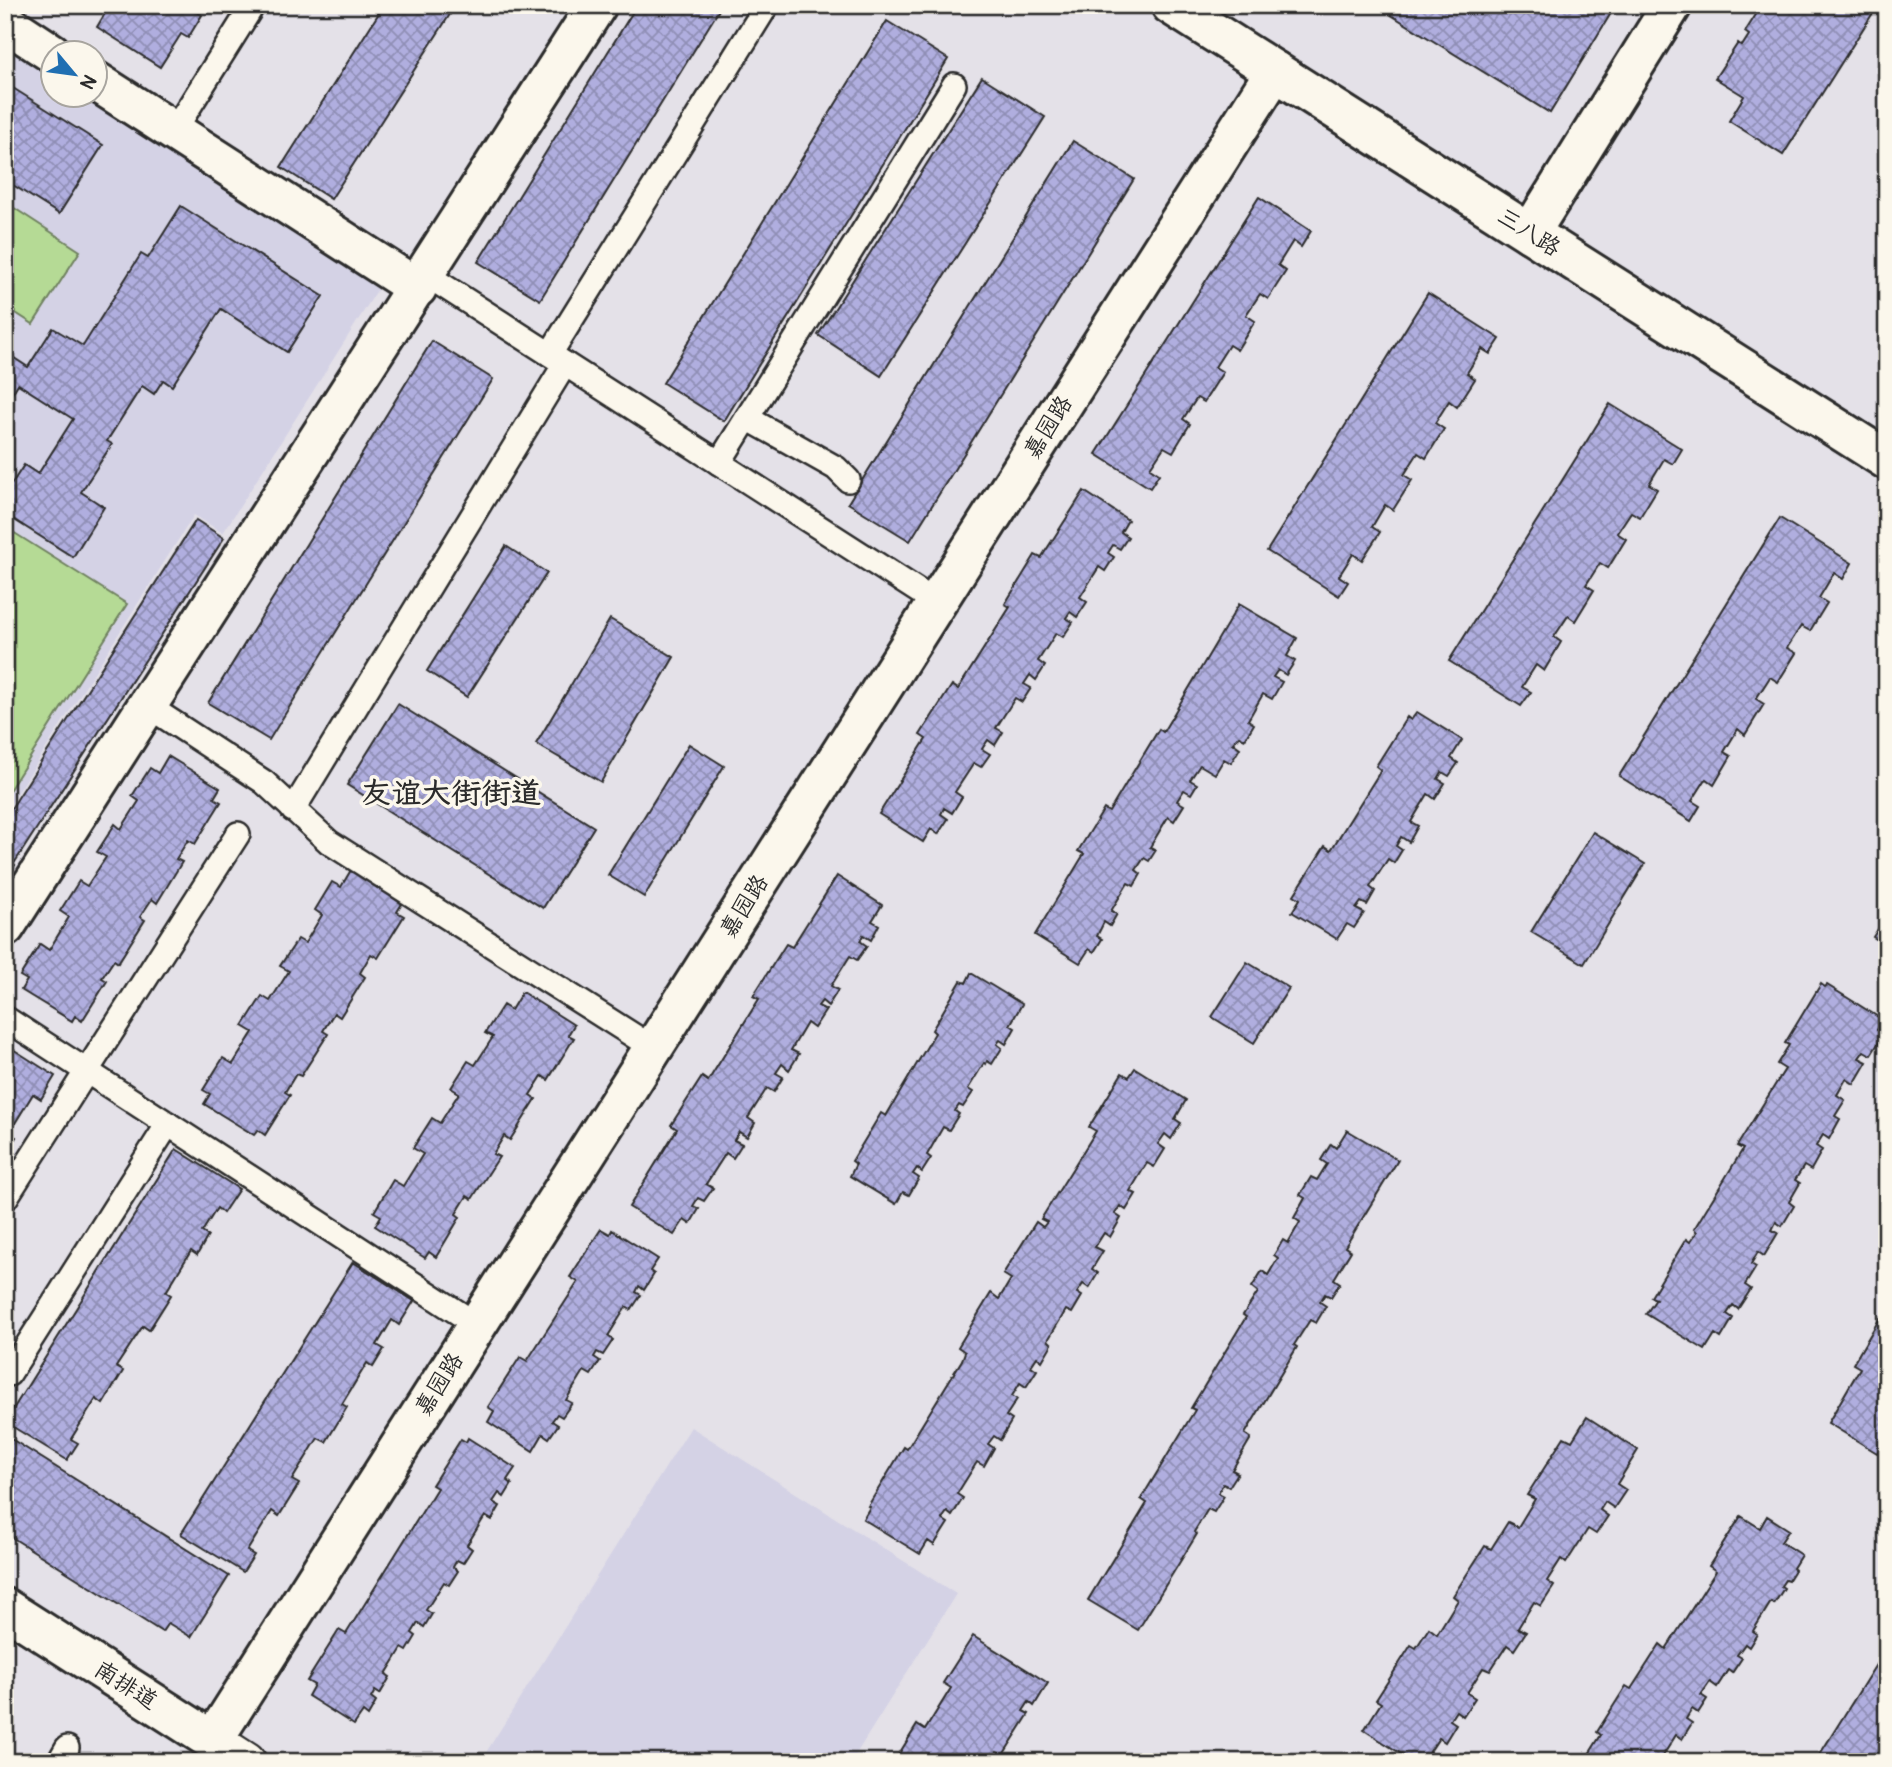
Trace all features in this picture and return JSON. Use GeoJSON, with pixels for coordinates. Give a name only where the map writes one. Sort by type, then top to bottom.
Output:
{"type":"FeatureCollection","features":[{"type":"Feature","properties":{"kind":"street"},"geometry":{"type":"LineString","coordinates":[[5,928],[597,5]]}},
{"type":"Feature","properties":{"kind":"street","name":"三八路"},"geometry":{"type":"LineString","coordinates":[[1171,5],[1887,460]]}},
{"type":"Feature","properties":{"kind":"street"},"geometry":{"type":"LineString","coordinates":[[1530,233],[1672,5]]}},
{"type":"Feature","properties":{"kind":"street"},"geometry":{"type":"LineString","coordinates":[[5,22],[38,44]]}},
{"type":"Feature","properties":{"kind":"street","name":"嘉园路"},"geometry":{"type":"LineString","coordinates":[[213,1740],[1275,71]]}},
{"type":"Feature","properties":{"kind":"street"},"geometry":{"type":"LineString","coordinates":[[108,89],[421,281]]}},
{"type":"Feature","properties":{"kind":"street","name":"南排道"},"geometry":{"type":"LineString","coordinates":[[5,1608],[246,1762]]}},
{"type":"Feature","properties":{"kind":"lane"},"geometry":{"type":"LineString","coordinates":[[174,131],[253,5]]}},
{"type":"Feature","properties":{"kind":"lane"},"geometry":{"type":"LineString","coordinates":[[293,810],[767,5]]}},
{"type":"Feature","properties":{"kind":"lane"},"geometry":{"type":"LineString","coordinates":[[719,463],[954,85]]}},
{"type":"Feature","properties":{"kind":"lane"},"geometry":{"type":"LineString","coordinates":[[421,281],[558,359],[937,603]]}},
{"type":"Feature","properties":{"kind":"lane"},"geometry":{"type":"LineString","coordinates":[[747,418],[836,468],[848,480]]}},
{"type":"Feature","properties":{"kind":"lane"},"geometry":{"type":"LineString","coordinates":[[148,706],[264,782],[329,842],[653,1048]]}},
{"type":"Feature","properties":{"kind":"lane"},"geometry":{"type":"LineString","coordinates":[[5,1199],[238,834]]}},
{"type":"Feature","properties":{"kind":"lane"},"geometry":{"type":"LineString","coordinates":[[5,1018],[477,1325]]}},
{"type":"Feature","properties":{"kind":"lane"},"geometry":{"type":"LineString","coordinates":[[5,1372],[9,1374],[168,1124]]}},
{"type":"Feature","properties":{"kind":"shaded area"},"geometry":{"type":"Polygon","coordinates":[[[5,46],[38,67],[38,108],[103,108],[381,284],[223,533],[194,515],[5,813],[5,46]]]}},
{"type":"Feature","properties":{"kind":"shaded area"},"geometry":{"type":"Polygon","coordinates":[[[691,1427],[956,1594],[851,1762],[480,1762],[691,1427]]]}},
{"type":"Feature","properties":{"kind":"green space"},"geometry":{"type":"Polygon","coordinates":[[[5,202],[80,251],[33,324],[5,306],[5,202]]]}},
{"type":"Feature","properties":{"kind":"green space"},"geometry":{"type":"Polygon","coordinates":[[[5,527],[127,604],[5,797],[5,527]]]}},
{"type":"Feature","properties":{"kind":"building"},"geometry":{"type":"Polygon","coordinates":[[[110,5],[198,5],[195,11],[202,15],[188,38],[181,34],[160,67],[97,27],[110,5]]]}},
{"type":"Feature","properties":{"kind":"building"},"geometry":{"type":"Polygon","coordinates":[[[384,5],[456,5],[331,199],[281,167],[384,5]]]}},
{"type":"Feature","properties":{"kind":"building"},"geometry":{"type":"Polygon","coordinates":[[[637,5],[722,5],[540,300],[478,262],[637,5]]]}},
{"type":"Feature","properties":{"kind":"building"},"geometry":{"type":"Polygon","coordinates":[[[1375,5],[1509,5],[1523,14],[1528,5],[1616,5],[1550,113],[1375,5]]]}},
{"type":"Feature","properties":{"kind":"building"},"geometry":{"type":"Polygon","coordinates":[[[1762,5],[1788,5],[1798,11],[1801,5],[1878,5],[1783,155],[1729,121],[1744,96],[1715,78],[1738,43],[1742,46],[1749,35],[1745,32],[1762,5]]]}},
{"type":"Feature","properties":{"kind":"building"},"geometry":{"type":"Polygon","coordinates":[[[887,21],[948,59],[724,421],[663,383],[887,21]]]}},
{"type":"Feature","properties":{"kind":"building"},"geometry":{"type":"Polygon","coordinates":[[[982,77],[1045,117],[881,376],[818,335],[982,77]]]}},
{"type":"Feature","properties":{"kind":"building"},"geometry":{"type":"Polygon","coordinates":[[[5,83],[38,104],[38,108],[45,108],[103,145],[59,214],[5,180],[5,83]]]}},
{"type":"Feature","properties":{"kind":"building"},"geometry":{"type":"Polygon","coordinates":[[[1073,141],[1134,179],[910,541],[848,503],[1073,141]]]}},
{"type":"Feature","properties":{"kind":"building"},"geometry":{"type":"Polygon","coordinates":[[[1259,197],[1311,231],[1301,247],[1293,241],[1278,265],[1286,271],[1268,299],[1260,294],[1246,315],[1255,321],[1237,350],[1229,345],[1215,367],[1223,372],[1204,402],[1197,398],[1183,419],[1190,424],[1173,452],[1164,447],[1150,468],[1159,474],[1150,488],[1096,454],[1259,197]]]}},
{"type":"Feature","properties":{"kind":"building"},"geometry":{"type":"Polygon","coordinates":[[[181,206],[323,296],[287,352],[221,309],[172,386],[163,380],[154,394],[142,386],[107,441],[112,444],[81,492],[104,507],[73,557],[5,514],[5,494],[24,465],[38,474],[73,419],[18,384],[10,397],[5,394],[5,352],[28,367],[53,328],[83,346],[141,254],[148,258],[181,206]]]}},
{"type":"Feature","properties":{"kind":"building"},"geometry":{"type":"Polygon","coordinates":[[[1428,293],[1500,339],[1490,354],[1482,349],[1467,373],[1475,379],[1457,407],[1449,401],[1435,423],[1444,429],[1426,458],[1418,453],[1404,475],[1412,480],[1393,510],[1385,505],[1372,527],[1380,532],[1362,560],[1353,554],[1339,576],[1348,582],[1339,596],[1267,551],[1428,293]]]}},
{"type":"Feature","properties":{"kind":"building"},"geometry":{"type":"Polygon","coordinates":[[[432,341],[493,379],[269,740],[208,703],[432,341]]]}},
{"type":"Feature","properties":{"kind":"building"},"geometry":{"type":"Polygon","coordinates":[[[1610,404],[1682,449],[1673,464],[1664,459],[1649,484],[1657,489],[1640,517],[1631,512],[1617,533],[1626,539],[1608,568],[1600,563],[1586,585],[1594,590],[1575,621],[1568,616],[1554,637],[1561,642],[1544,671],[1536,665],[1522,687],[1531,692],[1521,706],[1449,661],[1610,404]]]}},
{"type":"Feature","properties":{"kind":"building"},"geometry":{"type":"Polygon","coordinates":[[[1084,491],[1128,520],[1121,532],[1128,537],[1120,549],[1113,545],[1108,553],[1114,557],[1105,571],[1099,567],[1080,597],[1087,602],[1077,617],[1070,612],[1066,618],[1073,622],[1063,637],[1056,633],[1038,661],[1045,666],[1036,680],[1030,675],[1024,684],[1031,688],[1022,702],[1015,698],[996,728],[1003,732],[995,745],[988,740],[982,749],[990,754],[981,767],[974,763],[955,792],[962,797],[952,813],[944,808],[941,814],[948,819],[938,834],[931,829],[923,842],[879,814],[926,739],[920,735],[952,685],[958,689],[1010,607],[1005,604],[1035,555],[1041,558],[1084,491]]]}},
{"type":"Feature","properties":{"kind":"building"},"geometry":{"type":"Polygon","coordinates":[[[1780,518],[1852,563],[1843,579],[1834,573],[1819,598],[1827,603],[1810,631],[1801,626],[1787,648],[1796,653],[1778,682],[1770,677],[1756,699],[1764,704],[1745,735],[1738,729],[1724,752],[1731,756],[1714,785],[1706,779],[1692,801],[1700,806],[1691,821],[1619,776],[1780,518]]]}},
{"type":"Feature","properties":{"kind":"building"},"geometry":{"type":"Polygon","coordinates":[[[196,520],[224,538],[15,862],[5,856],[5,818],[196,520]]]}},
{"type":"Feature","properties":{"kind":"building"},"geometry":{"type":"Polygon","coordinates":[[[506,546],[547,573],[467,697],[427,671],[506,546]]]}},
{"type":"Feature","properties":{"kind":"building"},"geometry":{"type":"Polygon","coordinates":[[[1239,604],[1297,638],[1287,656],[1295,661],[1286,675],[1278,670],[1273,677],[1282,682],[1272,699],[1263,694],[1248,720],[1254,724],[1245,739],[1239,736],[1233,743],[1240,748],[1231,763],[1224,759],[1215,774],[1200,765],[1190,780],[1197,784],[1191,794],[1184,790],[1177,801],[1184,805],[1174,821],[1168,817],[1150,847],[1156,850],[1149,861],[1144,858],[1136,870],[1141,874],[1134,886],[1128,883],[1111,911],[1117,914],[1110,926],[1104,922],[1097,936],[1102,939],[1094,952],[1089,949],[1080,963],[1035,935],[1084,854],[1078,851],[1104,809],[1109,812],[1159,729],[1163,732],[1239,604]]]}},
{"type":"Feature","properties":{"kind":"building"},"geometry":{"type":"Polygon","coordinates":[[[610,619],[674,657],[601,782],[536,744],[610,619]]]}},
{"type":"Feature","properties":{"kind":"building"},"geometry":{"type":"Polygon","coordinates":[[[398,704],[594,827],[543,908],[347,785],[398,704]]]}},
{"type":"Feature","properties":{"kind":"building"},"geometry":{"type":"Polygon","coordinates":[[[1417,712],[1462,740],[1451,758],[1458,763],[1449,776],[1442,772],[1438,779],[1445,783],[1435,799],[1428,794],[1411,822],[1418,826],[1409,842],[1401,837],[1396,846],[1402,850],[1394,863],[1388,859],[1370,887],[1375,891],[1367,905],[1361,902],[1356,909],[1364,913],[1354,928],[1347,924],[1337,939],[1292,912],[1300,899],[1294,895],[1325,846],[1331,850],[1381,770],[1376,766],[1407,717],[1411,720],[1417,712]]]}},
{"type":"Feature","properties":{"kind":"building"},"geometry":{"type":"Polygon","coordinates":[[[689,744],[724,766],[644,897],[608,875],[689,744]]]}},
{"type":"Feature","properties":{"kind":"building"},"geometry":{"type":"Polygon","coordinates":[[[168,756],[220,788],[214,798],[221,802],[195,844],[188,840],[176,859],[182,862],[157,903],[152,899],[140,917],[145,920],[118,963],[114,960],[102,978],[107,981],[82,1021],[75,1016],[72,1021],[21,990],[27,980],[20,976],[40,944],[49,950],[69,917],[60,911],[79,881],[87,886],[106,857],[97,852],[115,824],[121,829],[139,801],[132,796],[150,768],[158,773],[168,756]]]}},
{"type":"Feature","properties":{"kind":"building"},"geometry":{"type":"Polygon","coordinates":[[[1593,832],[1645,864],[1584,964],[1531,932],[1593,832]]]}},
{"type":"Feature","properties":{"kind":"building"},"geometry":{"type":"Polygon","coordinates":[[[5,859],[15,865],[5,879],[5,859]]]}},
{"type":"Feature","properties":{"kind":"building"},"geometry":{"type":"Polygon","coordinates":[[[351,870],[403,902],[397,912],[404,916],[378,958],[371,954],[360,973],[365,977],[340,1017],[334,1013],[323,1031],[328,1034],[301,1076],[296,1074],[285,1092],[290,1095],[265,1135],[258,1130],[254,1135],[204,1104],[210,1094],[203,1090],[223,1058],[233,1064],[253,1032],[243,1026],[262,996],[270,1001],[289,971],[280,966],[298,939],[305,943],[322,915],[315,910],[332,882],[341,887],[351,870]]]}},
{"type":"Feature","properties":{"kind":"building"},"geometry":{"type":"Polygon","coordinates":[[[837,876],[882,905],[872,921],[879,925],[871,940],[863,935],[860,941],[867,946],[857,960],[850,956],[831,986],[838,990],[828,1006],[822,1001],[818,1006],[826,1010],[814,1028],[807,1023],[791,1050],[799,1054],[789,1070],[782,1064],[776,1073],[783,1077],[774,1092],[767,1088],[748,1118],[755,1123],[747,1137],[739,1132],[734,1140],[742,1144],[733,1158],[726,1153],[706,1184],[713,1188],[704,1201],[698,1198],[693,1206],[699,1209],[690,1224],[684,1220],[674,1235],[629,1207],[677,1129],[671,1125],[702,1077],[708,1081],[759,999],[753,996],[786,944],[792,947],[837,876]]]}},
{"type":"Feature","properties":{"kind":"building"},"geometry":{"type":"Polygon","coordinates":[[[1887,915],[1887,946],[1873,937],[1887,915]]]}},
{"type":"Feature","properties":{"kind":"building"},"geometry":{"type":"Polygon","coordinates":[[[1247,962],[1289,988],[1254,1043],[1212,1017],[1247,962]]]}},
{"type":"Feature","properties":{"kind":"building"},"geometry":{"type":"Polygon","coordinates":[[[971,973],[1022,1004],[1010,1025],[1015,1028],[1006,1044],[1000,1040],[997,1044],[1002,1048],[992,1064],[987,1061],[984,1063],[968,1089],[973,1092],[963,1107],[959,1105],[955,1111],[959,1114],[949,1130],[943,1127],[927,1155],[931,1158],[922,1172],[917,1168],[913,1174],[919,1178],[909,1195],[903,1192],[896,1204],[850,1176],[856,1164],[852,1161],[881,1113],[886,1116],[935,1033],[932,1030],[961,981],[966,983],[971,973]]]}},
{"type":"Feature","properties":{"kind":"building"},"geometry":{"type":"Polygon","coordinates":[[[1821,984],[1825,987],[1827,985],[1883,1020],[1877,1030],[1884,1034],[1871,1055],[1864,1051],[1859,1058],[1867,1062],[1854,1084],[1846,1079],[1837,1095],[1845,1100],[1835,1116],[1840,1119],[1829,1139],[1823,1135],[1816,1146],[1822,1150],[1811,1170],[1804,1166],[1795,1180],[1800,1183],[1789,1202],[1794,1206],[1782,1226],[1776,1222],[1772,1230],[1778,1233],[1764,1256],[1758,1252],[1751,1264],[1756,1267],[1745,1285],[1751,1289],[1738,1309],[1733,1305],[1727,1314],[1733,1318],[1721,1338],[1715,1334],[1705,1350],[1646,1314],[1656,1299],[1651,1297],[1686,1239],[1690,1242],[1697,1232],[1694,1229],[1743,1149],[1737,1146],[1785,1069],[1777,1064],[1789,1045],[1785,1043],[1821,984]]]}},
{"type":"Feature","properties":{"kind":"building"},"geometry":{"type":"Polygon","coordinates":[[[522,992],[574,1025],[568,1035],[574,1038],[548,1080],[542,1076],[530,1095],[536,1099],[510,1140],[504,1136],[493,1154],[499,1157],[472,1199],[467,1196],[456,1214],[460,1217],[436,1257],[429,1252],[425,1258],[375,1226],[381,1216],[374,1212],[393,1180],[403,1186],[423,1154],[413,1148],[432,1118],[440,1123],[459,1093],[451,1088],[468,1061],[475,1065],[493,1037],[485,1033],[503,1005],[511,1010],[522,992]]]}},
{"type":"Feature","properties":{"kind":"building"},"geometry":{"type":"Polygon","coordinates":[[[5,1044],[55,1076],[41,1099],[33,1094],[9,1133],[16,1137],[5,1154],[5,1044]]]}},
{"type":"Feature","properties":{"kind":"building"},"geometry":{"type":"Polygon","coordinates":[[[1135,1068],[1186,1100],[1175,1119],[1181,1123],[1171,1139],[1165,1134],[1158,1144],[1165,1149],[1154,1167],[1147,1163],[1130,1191],[1136,1194],[1126,1210],[1120,1206],[1115,1214],[1121,1218],[1110,1237],[1104,1233],[1095,1247],[1103,1251],[1092,1269],[1098,1273],[1089,1288],[1083,1284],[1077,1293],[1082,1296],[1072,1313],[1066,1310],[1048,1340],[1052,1344],[1042,1361],[1037,1357],[1031,1366],[1037,1370],[1026,1387],[1020,1383],[1012,1396],[1017,1399],[1006,1416],[1012,1420],[1000,1440],[994,1436],[988,1444],[994,1448],[984,1466],[977,1462],[957,1494],[963,1498],[952,1516],[947,1512],[942,1519],[948,1523],[934,1545],[928,1541],[920,1554],[863,1519],[870,1507],[868,1506],[962,1360],[965,1352],[958,1347],[991,1293],[999,1299],[1011,1279],[1003,1274],[1036,1222],[1043,1227],[1047,1222],[1041,1219],[1096,1131],[1089,1127],[1122,1073],[1129,1077],[1135,1068]]]}},
{"type":"Feature","properties":{"kind":"building"},"geometry":{"type":"Polygon","coordinates":[[[1347,1130],[1398,1160],[1345,1247],[1351,1251],[1334,1279],[1340,1283],[1331,1297],[1325,1294],[1320,1302],[1326,1306],[1316,1323],[1310,1320],[1294,1345],[1297,1347],[1245,1434],[1251,1438],[1232,1470],[1238,1473],[1229,1487],[1223,1484],[1218,1493],[1224,1496],[1214,1512],[1208,1509],[1194,1532],[1197,1534],[1138,1630],[1088,1600],[1147,1503],[1141,1499],[1195,1410],[1191,1408],[1246,1317],[1243,1315],[1258,1292],[1252,1287],[1262,1271],[1268,1275],[1278,1258],[1274,1255],[1283,1240],[1288,1243],[1300,1222],[1294,1218],[1305,1198],[1300,1195],[1311,1177],[1317,1180],[1327,1164],[1321,1160],[1331,1144],[1336,1148],[1347,1130]]]}},
{"type":"Feature","properties":{"kind":"building"},"geometry":{"type":"Polygon","coordinates":[[[176,1149],[239,1189],[223,1213],[217,1208],[202,1232],[208,1236],[197,1255],[191,1251],[166,1292],[171,1295],[149,1330],[143,1326],[116,1367],[123,1371],[103,1404],[96,1399],[71,1439],[78,1443],[67,1460],[5,1422],[176,1149]]]}},
{"type":"Feature","properties":{"kind":"building"},"geometry":{"type":"Polygon","coordinates":[[[601,1229],[610,1234],[612,1230],[658,1259],[650,1271],[654,1274],[644,1290],[639,1286],[636,1292],[641,1295],[631,1310],[626,1307],[608,1336],[613,1340],[603,1355],[597,1352],[594,1357],[600,1361],[591,1375],[584,1371],[566,1400],[572,1403],[562,1417],[557,1414],[552,1421],[558,1425],[549,1438],[543,1434],[533,1451],[488,1422],[494,1411],[488,1407],[520,1357],[527,1361],[578,1282],[570,1277],[601,1229]]]}},
{"type":"Feature","properties":{"kind":"building"},"geometry":{"type":"Polygon","coordinates":[[[353,1262],[414,1301],[399,1325],[392,1320],[377,1345],[384,1349],[373,1367],[367,1363],[342,1404],[347,1407],[326,1442],[318,1438],[292,1480],[299,1484],[279,1516],[272,1511],[247,1551],[254,1555],[243,1572],[181,1534],[353,1262]]]}},
{"type":"Feature","properties":{"kind":"building"},"geometry":{"type":"Polygon","coordinates":[[[1880,1318],[1887,1321],[1887,1437],[1877,1453],[1828,1423],[1860,1368],[1853,1364],[1880,1318]]]}},
{"type":"Feature","properties":{"kind":"building"},"geometry":{"type":"Polygon","coordinates":[[[1587,1417],[1638,1450],[1617,1484],[1626,1490],[1614,1508],[1605,1502],[1600,1510],[1608,1516],[1596,1534],[1588,1529],[1566,1563],[1561,1559],[1547,1581],[1554,1586],[1541,1606],[1534,1602],[1518,1628],[1526,1632],[1514,1650],[1507,1645],[1490,1671],[1483,1668],[1467,1693],[1475,1698],[1463,1716],[1456,1711],[1450,1720],[1456,1724],[1445,1742],[1439,1738],[1423,1762],[1414,1762],[1364,1730],[1381,1703],[1376,1700],[1411,1645],[1416,1648],[1429,1628],[1437,1634],[1458,1600],[1453,1596],[1485,1546],[1491,1549],[1508,1522],[1518,1527],[1535,1499],[1527,1495],[1564,1437],[1572,1441],[1587,1417]]]}},
{"type":"Feature","properties":{"kind":"building"},"geometry":{"type":"Polygon","coordinates":[[[5,1435],[229,1576],[191,1637],[168,1623],[162,1632],[5,1533],[5,1435]]]}},
{"type":"Feature","properties":{"kind":"building"},"geometry":{"type":"Polygon","coordinates":[[[468,1438],[515,1468],[507,1480],[512,1484],[504,1497],[499,1493],[493,1502],[500,1506],[492,1520],[485,1516],[467,1545],[472,1549],[463,1563],[457,1560],[453,1567],[458,1571],[449,1585],[444,1582],[426,1610],[432,1614],[424,1627],[418,1623],[412,1633],[416,1636],[407,1651],[402,1648],[386,1674],[390,1677],[380,1694],[375,1691],[371,1698],[376,1702],[368,1716],[363,1712],[354,1725],[308,1696],[314,1685],[307,1681],[339,1630],[346,1634],[437,1488],[432,1485],[461,1439],[466,1442],[468,1438]]]}},
{"type":"Feature","properties":{"kind":"building"},"geometry":{"type":"Polygon","coordinates":[[[1741,1516],[1760,1528],[1767,1516],[1789,1530],[1781,1542],[1801,1555],[1788,1581],[1785,1580],[1781,1586],[1784,1588],[1774,1604],[1771,1602],[1753,1631],[1757,1634],[1749,1647],[1745,1644],[1737,1655],[1742,1658],[1732,1673],[1728,1670],[1717,1687],[1710,1682],[1701,1695],[1707,1699],[1698,1713],[1692,1709],[1686,1719],[1692,1723],[1682,1739],[1676,1735],[1659,1762],[1584,1762],[1601,1735],[1597,1732],[1626,1686],[1631,1689],[1660,1644],[1666,1649],[1716,1571],[1709,1566],[1741,1516]]]}},
{"type":"Feature","properties":{"kind":"building"},"geometry":{"type":"Polygon","coordinates":[[[973,1636],[1048,1683],[1034,1706],[1029,1702],[1023,1711],[1029,1714],[1003,1755],[997,1752],[992,1762],[894,1762],[917,1725],[925,1730],[951,1688],[943,1683],[973,1636]]]}},
{"type":"Feature","properties":{"kind":"building"},"geometry":{"type":"Polygon","coordinates":[[[1887,1647],[1887,1762],[1815,1762],[1887,1647]]]}},
{"type":"Feature","properties":{"kind":"district","name":"友谊大街街道"},"geometry":{"type":"Point","coordinates":[451,793]}}]}
